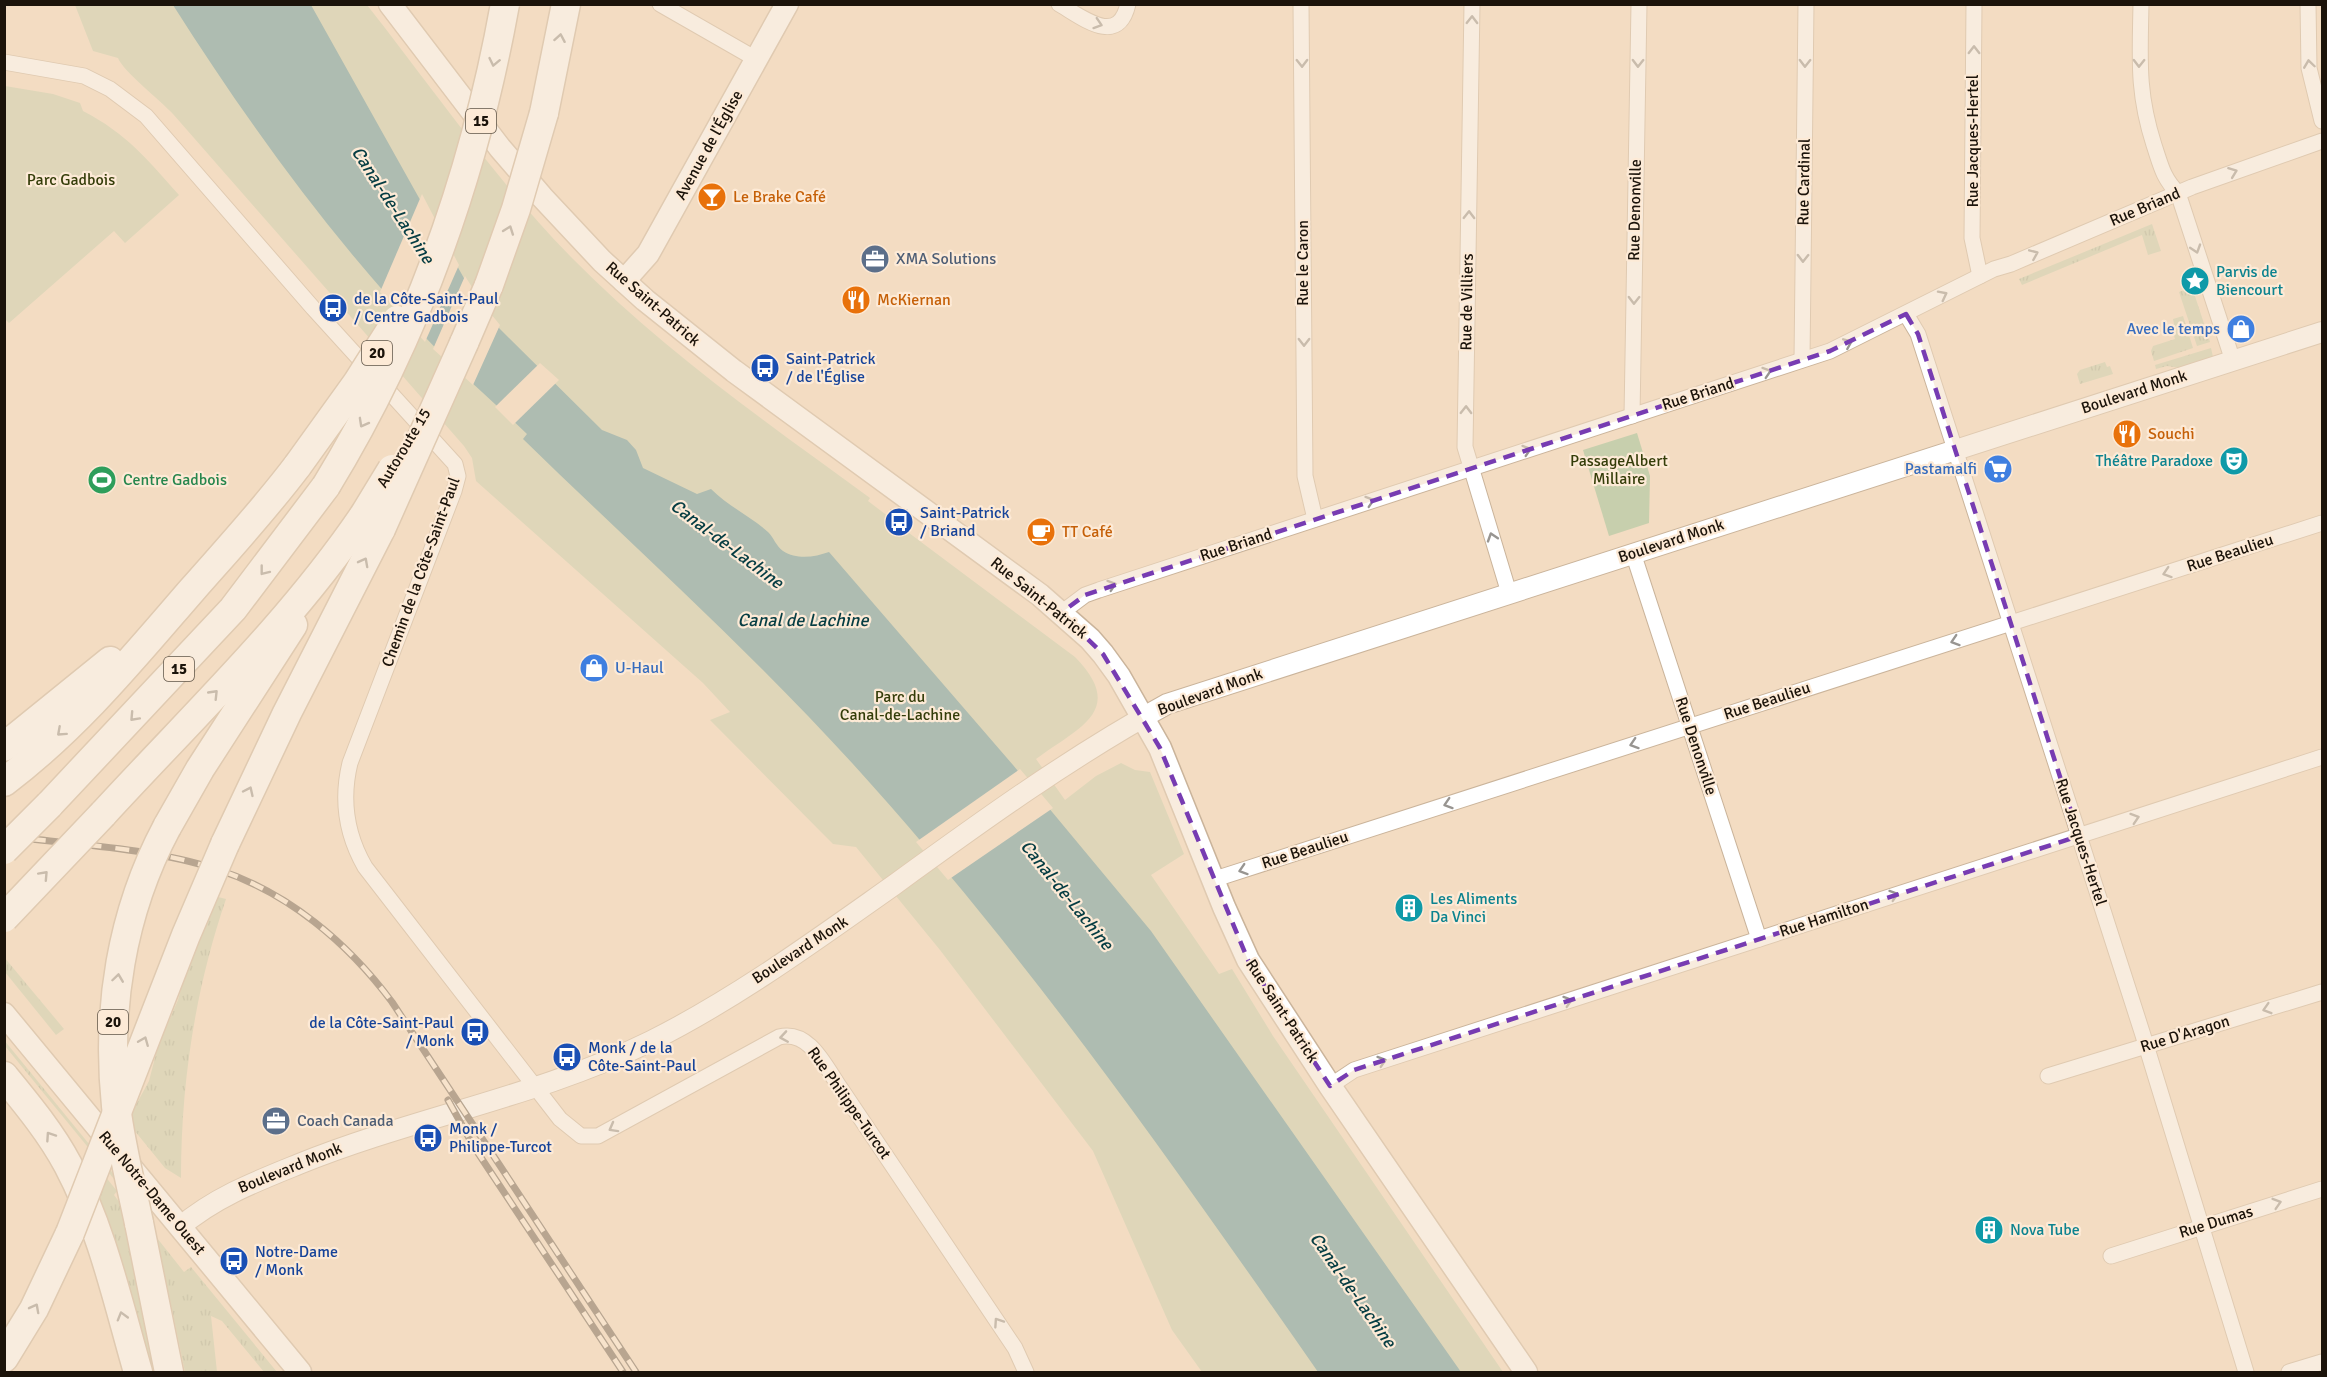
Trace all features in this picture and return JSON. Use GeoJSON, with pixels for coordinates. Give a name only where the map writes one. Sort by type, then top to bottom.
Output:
{"type":"FeatureCollection","features":[{"type":"Feature","properties":{"kind":"highway","name":"15"},"geometry":{"type":"LineString","coordinates":[[4,850],[233,609],[326,486],[367,416],[399,353],[446,235],[484,108],[505,4]]}},
{"type":"Feature","properties":{"kind":"highway"},"geometry":{"type":"LineString","coordinates":[[4,1358],[34,1309],[70,1233],[186,935],[225,844],[373,522],[464,343],[500,256],[529,170],[553,77],[566,4]]}},
{"type":"Feature","properties":{"kind":"highway","name":"20"},"geometry":{"type":"LineString","coordinates":[[9,778],[120,675],[270,501],[384,342],[446,235]]}},
{"type":"Feature","properties":{"kind":"highway","name":"15"},"geometry":{"type":"LineString","coordinates":[[4,918],[234,672],[332,561],[373,522]]}},
{"type":"Feature","properties":{"kind":"highway","name":"20"},"geometry":{"type":"LineString","coordinates":[[169,1372],[117,1107],[114,1011],[121,956],[129,921],[146,871],[167,827],[200,769],[266,671],[332,561]]}},
{"type":"Feature","properties":{"kind":"highway"},"geometry":{"type":"LineString","coordinates":[[4,747],[82,685],[191,591]]}},
{"type":"Feature","properties":{"kind":"highway"},"geometry":{"type":"LineString","coordinates":[[4,1076],[53,1140],[79,1186],[106,1265],[138,1372]]}},
{"type":"Feature","properties":{"kind":"main road","name":"Rue Saint-Patrick"},"geometry":{"type":"LineString","coordinates":[[390,4],[500,148],[557,214],[624,281],[703,348],[1061,613],[1103,654],[1160,748],[1212,880],[1248,960],[1330,1086],[1526,1372]]}},
{"type":"Feature","properties":{"kind":"main road","name":"Avenue de l'Église"},"geometry":{"type":"LineString","coordinates":[[624,281],[648,254],[787,4]]}},
{"type":"Feature","properties":{"kind":"main road","name":"Rue Notre-Dame Ouest"},"geometry":{"type":"LineString","coordinates":[[4,1014],[300,1372]]}},
{"type":"Feature","properties":{"kind":"street"},"geometry":{"type":"LineString","coordinates":[[660,4],[756,59]]}},
{"type":"Feature","properties":{"kind":"street"},"geometry":{"type":"LineString","coordinates":[[1059,4],[1104,28],[1118,24],[1124,18],[1128,4]]}},
{"type":"Feature","properties":{"kind":"street","name":"Rue le Caron"},"geometry":{"type":"LineString","coordinates":[[1301,4],[1305,476],[1315,519]]}},
{"type":"Feature","properties":{"kind":"street","name":"Rue de Villiers"},"geometry":{"type":"LineString","coordinates":[[1472,4],[1465,447],[1509,593]]}},
{"type":"Feature","properties":{"kind":"street","name":"Rue Denonville"},"geometry":{"type":"LineString","coordinates":[[1632,416],[1639,4]]}},
{"type":"Feature","properties":{"kind":"street","name":"Rue Cardinal"},"geometry":{"type":"LineString","coordinates":[[1802,360],[1806,4]]}},
{"type":"Feature","properties":{"kind":"street","name":"Rue Jacques-Hertel"},"geometry":{"type":"LineString","coordinates":[[1974,4],[1972,238],[1980,276]]}},
{"type":"Feature","properties":{"kind":"street"},"geometry":{"type":"LineString","coordinates":[[2141,4],[2141,101],[2165,180],[2178,194],[2233,361]]}},
{"type":"Feature","properties":{"kind":"street"},"geometry":{"type":"LineString","coordinates":[[2308,4],[2309,68],[2322,121]]}},
{"type":"Feature","properties":{"kind":"street","name":"Chemin de la Côte-Saint-Paul"},"geometry":{"type":"LineString","coordinates":[[4,62],[84,76],[110,89],[146,116],[313,308],[455,464],[458,476],[454,491],[350,763],[345,795],[347,822],[354,846],[365,867],[537,1087]]}},
{"type":"Feature","properties":{"kind":"street","name":"Rue Briand"},"geometry":{"type":"LineString","coordinates":[[1061,613],[1085,595],[1802,360],[1859,339],[1980,276],[2178,194],[2322,141]]}},
{"type":"Feature","properties":{"kind":"street","name":"Rue Jacques-Hertel"},"geometry":{"type":"LineString","coordinates":[[1906,314],[1918,334],[2146,1046],[2246,1372]]}},
{"type":"Feature","properties":{"kind":"street","name":"Boulevard Monk"},"geometry":{"type":"LineString","coordinates":[[180,1227],[202,1209],[224,1196],[330,1151],[537,1087],[624,1054],[672,1030],[784,962],[1049,778],[1143,717],[1180,699],[2322,332]]}},
{"type":"Feature","properties":{"kind":"street","name":"Rue Beaulieu"},"geometry":{"type":"LineString","coordinates":[[1212,880],[2322,523]]}},
{"type":"Feature","properties":{"kind":"street","name":"Rue Denonville"},"geometry":{"type":"LineString","coordinates":[[1633,553],[1759,939]]}},
{"type":"Feature","properties":{"kind":"street","name":"Rue Hamilton"},"geometry":{"type":"LineString","coordinates":[[1330,1086],[1354,1070],[2322,757]]}},
{"type":"Feature","properties":{"kind":"street","name":"Rue D'Aragon"},"geometry":{"type":"LineString","coordinates":[[2048,1076],[2322,992]]}},
{"type":"Feature","properties":{"kind":"street","name":"Rue Philippe-Turcot"},"geometry":{"type":"LineString","coordinates":[[537,1087],[574,1133],[588,1138],[598,1136],[779,1037],[786,1035],[799,1038],[814,1050],[841,1089],[1016,1348],[1026,1372]]}},
{"type":"Feature","properties":{"kind":"street","name":"Rue Dumas"},"geometry":{"type":"LineString","coordinates":[[2111,1256],[2322,1189]]}},
{"type":"Feature","properties":{"kind":"street"},"geometry":{"type":"LineString","coordinates":[[2289,1372],[2322,1362]]}},
{"type":"Feature","properties":{"kind":"highlighted area"},"geometry":{"type":"Polygon","coordinates":[[[1906,314],[1918,334],[2079,836],[1354,1070],[1330,1086],[1248,960],[1160,748],[1103,654],[1061,613],[1085,595],[1830,351],[1906,314]]]}},
{"type":"Feature","properties":{"kind":"green space","name":"Parc du Canal-de-Lachine"},"geometry":{"type":"Polygon","coordinates":[[[75,5],[367,5],[466,135],[518,198],[573,259],[607,292],[679,355],[870,498],[868,501],[889,517],[886,521],[894,527],[901,527],[1075,657],[1090,676],[1097,691],[1097,705],[1091,717],[1080,727],[1036,759],[1065,800],[1096,776],[1121,763],[1135,770],[1150,772],[1184,854],[1151,875],[1219,974],[1232,969],[1273,1036],[1503,1372],[1202,1372],[1172,1330],[1093,1151],[940,950],[856,847],[833,844],[710,720],[730,712],[703,683],[476,481],[472,458],[464,446],[173,114],[134,78],[118,58],[93,51],[75,5]]]}},
{"type":"Feature","properties":{"kind":"green space","name":"Parc Gadbois"},"geometry":{"type":"Polygon","coordinates":[[[5,86],[53,94],[80,103],[83,111],[112,129],[135,148],[179,195],[125,243],[114,231],[9,323],[4,318],[5,86]]]}},
{"type":"Feature","properties":{"kind":"green space"},"geometry":{"type":"Polygon","coordinates":[[[2152,224],[2161,251],[2148,255],[2142,235],[2022,285],[2019,279],[2152,224]]]}},
{"type":"Feature","properties":{"kind":"green space"},"geometry":{"type":"Polygon","coordinates":[[[2192,287],[2210,342],[2197,346],[2179,292],[2192,287]]]}},
{"type":"Feature","properties":{"kind":"green space"},"geometry":{"type":"Polygon","coordinates":[[[2183,316],[2193,348],[2154,361],[2151,351],[2153,346],[2175,339],[2171,325],[2174,324],[2173,319],[2183,316]]]}},
{"type":"Feature","properties":{"kind":"green space"},"geometry":{"type":"Polygon","coordinates":[[[2211,348],[2213,357],[2180,368],[2167,366],[2156,369],[2155,365],[2211,348]]]}},
{"type":"Feature","properties":{"kind":"green space"},"geometry":{"type":"Polygon","coordinates":[[[2105,362],[2107,367],[2110,366],[2113,374],[2080,384],[2077,374],[2080,370],[2105,362]]]}},
{"type":"Feature","properties":{"kind":"green space","name":"PassageAlbert Millaire"},"geometry":{"type":"Polygon","coordinates":[[[1637,433],[1650,476],[1649,523],[1609,536],[1583,450],[1637,433]]]}},
{"type":"Feature","properties":{"kind":"green space"},"geometry":{"type":"Polygon","coordinates":[[[218,897],[226,899],[206,968],[192,1037],[184,1107],[181,1178],[165,1168],[99,1087],[102,1079],[128,1108],[137,1103],[149,1081],[158,1046],[178,1000],[189,960],[218,897]]]}},
{"type":"Feature","properties":{"kind":"green space"},"geometry":{"type":"Polygon","coordinates":[[[4,957],[64,1029],[56,1035],[5,972],[4,957]]]}},
{"type":"Feature","properties":{"kind":"green space"},"geometry":{"type":"Polygon","coordinates":[[[4,1040],[116,1177],[114,1179],[5,1046],[4,1040]]]}},
{"type":"Feature","properties":{"kind":"green space"},"geometry":{"type":"Polygon","coordinates":[[[104,1175],[117,1191],[114,1195],[120,1203],[161,1372],[152,1372],[97,1194],[104,1175]]]}},
{"type":"Feature","properties":{"kind":"green space"},"geometry":{"type":"Polygon","coordinates":[[[157,1238],[184,1272],[191,1267],[277,1372],[264,1372],[222,1321],[211,1316],[217,1372],[185,1372],[157,1238]]]}},
{"type":"Feature","properties":{"kind":"water","name":"Canal de Lachine"},"geometry":{"type":"Polygon","coordinates":[[[173,5],[311,5],[479,305],[499,328],[602,430],[627,440],[636,450],[643,468],[697,494],[711,489],[768,532],[781,549],[788,554],[806,557],[829,552],[1013,765],[1151,931],[1461,1372],[1318,1372],[1103,1071],[990,924],[931,853],[787,694],[523,439],[527,434],[437,350],[390,298],[291,177],[260,135],[173,5]]]}},
{"type":"Feature","properties":{"kind":"pier"},"geometry":{"type":"Polygon","coordinates":[[[422,194],[459,265],[425,342],[380,292],[422,194]]]}},
{"type":"Feature","properties":{"kind":"pier"},"geometry":{"type":"Polygon","coordinates":[[[465,276],[482,303],[500,325],[473,385],[433,349],[465,276]]]}},
{"type":"Feature","properties":{"kind":"pier"},"geometry":{"type":"Polygon","coordinates":[[[540,363],[559,380],[513,425],[495,407],[540,363]]]}},
{"type":"Feature","properties":{"kind":"pier"},"geometry":{"type":"Polygon","coordinates":[[[1020,769],[1053,808],[948,880],[916,842],[1020,769]]]}},
{"type":"Feature","properties":{"kind":"railway"},"geometry":{"type":"LineString","coordinates":[[4,836],[139,851],[216,869],[268,891],[292,906],[336,940],[375,980],[392,1002],[636,1372]]}},
{"type":"Feature","properties":{"kind":"railway"},"geometry":{"type":"LineString","coordinates":[[448,1100],[474,1147],[623,1372]]}},
{"type":"Feature","properties":{"kind":"place","name":"Le Brake Café"},"geometry":{"type":"Point","coordinates":[712,197]}},
{"type":"Feature","properties":{"kind":"place","name":"XMA Solutions"},"geometry":{"type":"Point","coordinates":[875,259]}},
{"type":"Feature","properties":{"kind":"place","name":"Parvis de Biencourt"},"geometry":{"type":"Point","coordinates":[2195,281]}},
{"type":"Feature","properties":{"kind":"place","name":"McKiernan"},"geometry":{"type":"Point","coordinates":[856,300]}},
{"type":"Feature","properties":{"kind":"place","name":"de la Côte-Saint-Paul / Centre Gadbois"},"geometry":{"type":"Point","coordinates":[333,308]}},
{"type":"Feature","properties":{"kind":"place","name":"Avec le temps"},"geometry":{"type":"Point","coordinates":[2241,329]}},
{"type":"Feature","properties":{"kind":"place","name":"Saint-Patrick / de l'Église"},"geometry":{"type":"Point","coordinates":[765,368]}},
{"type":"Feature","properties":{"kind":"place","name":"Souchi"},"geometry":{"type":"Point","coordinates":[2127,434]}},
{"type":"Feature","properties":{"kind":"place","name":"Théâtre Paradoxe"},"geometry":{"type":"Point","coordinates":[2234,461]}},
{"type":"Feature","properties":{"kind":"place","name":"Pastamalfi"},"geometry":{"type":"Point","coordinates":[1998,469]}},
{"type":"Feature","properties":{"kind":"place","name":"Centre Gadbois"},"geometry":{"type":"Point","coordinates":[102,480]}},
{"type":"Feature","properties":{"kind":"place","name":"Saint-Patrick / Briand"},"geometry":{"type":"Point","coordinates":[899,522]}},
{"type":"Feature","properties":{"kind":"place","name":"TT Café"},"geometry":{"type":"Point","coordinates":[1041,532]}},
{"type":"Feature","properties":{"kind":"place","name":"U-Haul"},"geometry":{"type":"Point","coordinates":[594,668]}},
{"type":"Feature","properties":{"kind":"place","name":"Les Aliments Da Vinci"},"geometry":{"type":"Point","coordinates":[1409,908]}},
{"type":"Feature","properties":{"kind":"place","name":"de la Côte-Saint-Paul / Monk"},"geometry":{"type":"Point","coordinates":[475,1032]}},
{"type":"Feature","properties":{"kind":"place","name":"Monk / de la Côte-Saint-Paul"},"geometry":{"type":"Point","coordinates":[567,1057]}},
{"type":"Feature","properties":{"kind":"place","name":"Coach Canada"},"geometry":{"type":"Point","coordinates":[276,1121]}},
{"type":"Feature","properties":{"kind":"place","name":"Monk / Philippe-Turcot"},"geometry":{"type":"Point","coordinates":[428,1138]}},
{"type":"Feature","properties":{"kind":"place","name":"Nova Tube"},"geometry":{"type":"Point","coordinates":[1989,1230]}},
{"type":"Feature","properties":{"kind":"place","name":"Notre-Dame / Monk"},"geometry":{"type":"Point","coordinates":[234,1261]}},
{"type":"Feature","properties":{"kind":"water label","name":"Canal-de-Lachine"},"geometry":{"type":"Point","coordinates":[393,205]}},
{"type":"Feature","properties":{"kind":"water label","name":"Canal-de-Lachine"},"geometry":{"type":"Point","coordinates":[727,544]}},
{"type":"Feature","properties":{"kind":"water label","name":"Canal-de-Lachine"},"geometry":{"type":"Point","coordinates":[1067,895]}},
{"type":"Feature","properties":{"kind":"water label","name":"Canal-de-Lachine"},"geometry":{"type":"Point","coordinates":[1353,1290]}}]}
